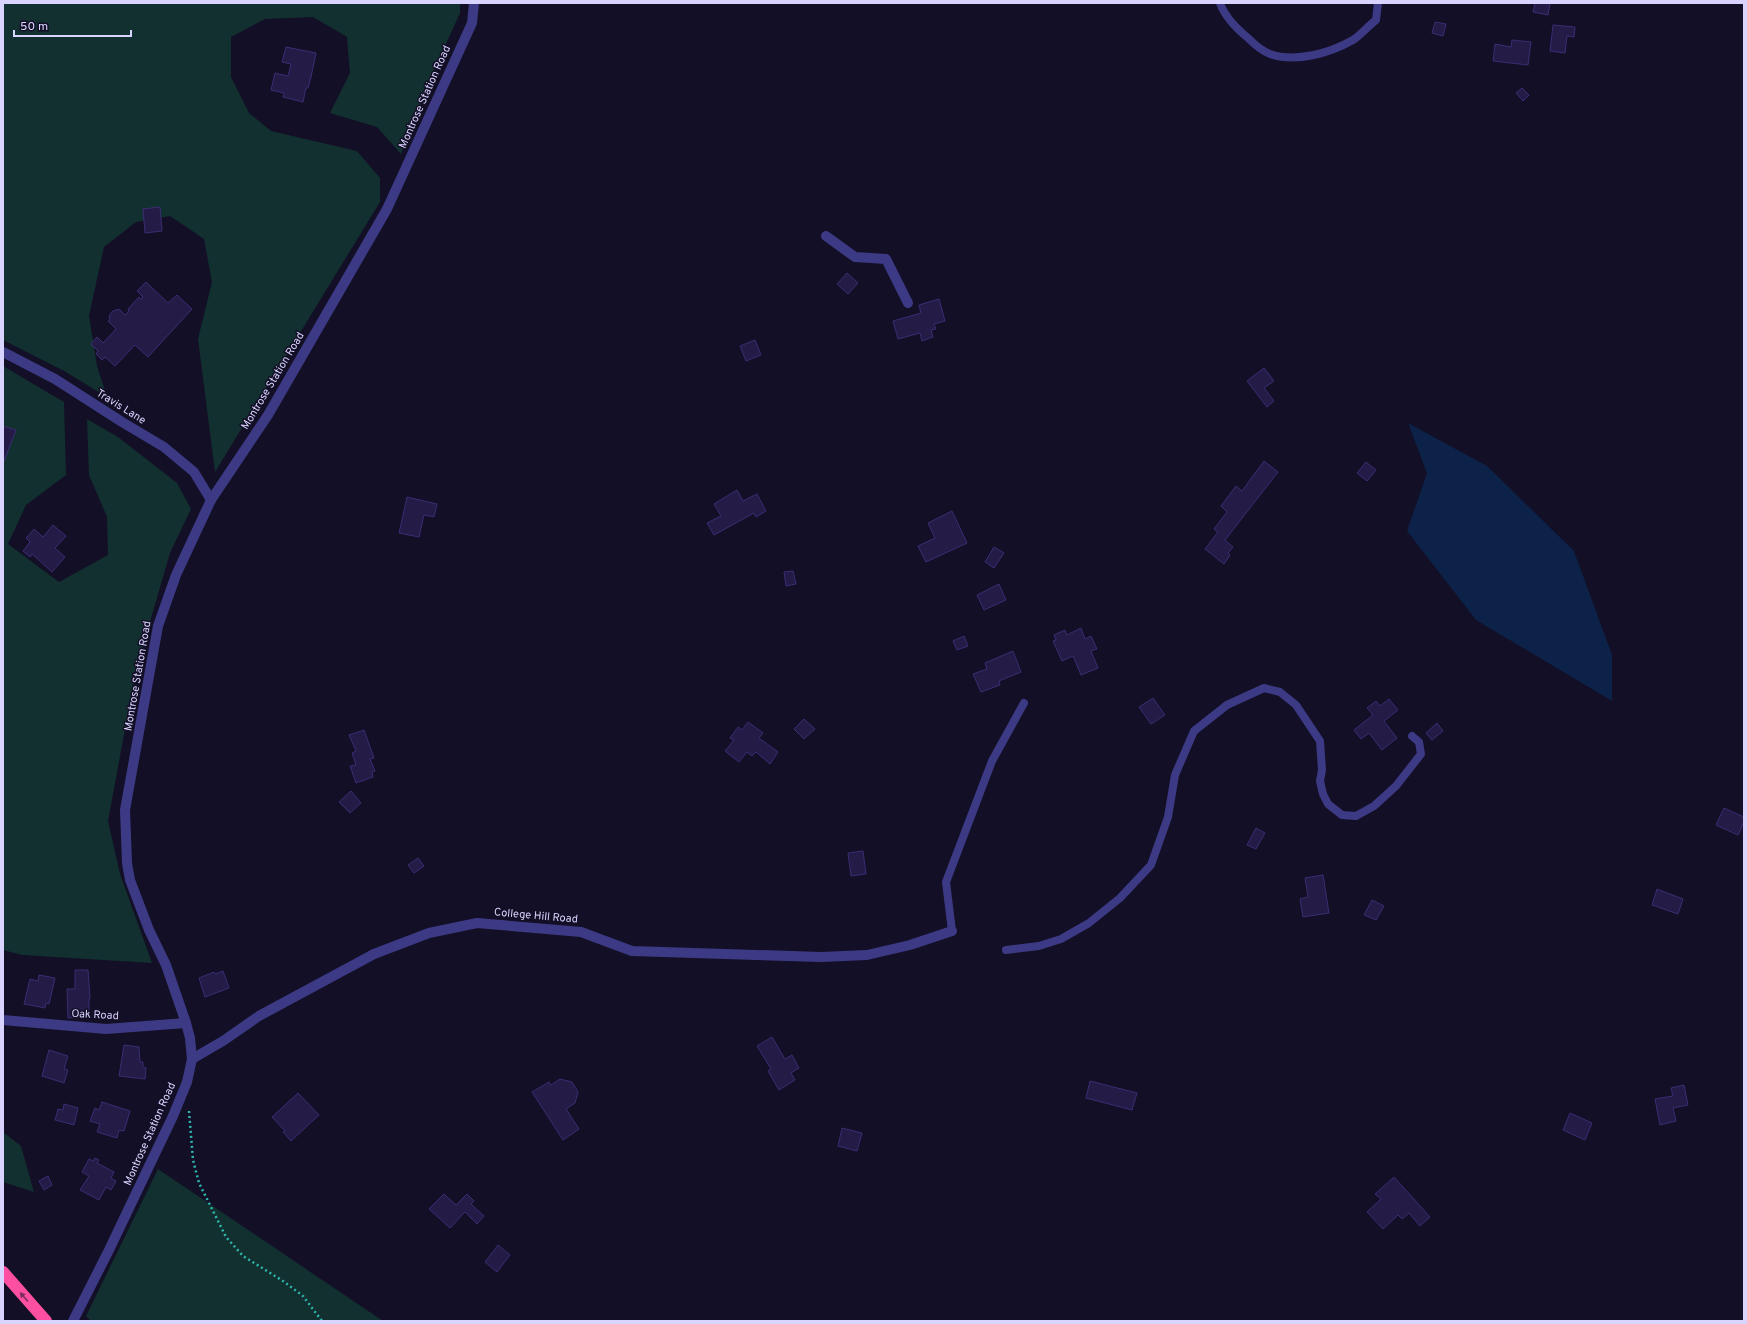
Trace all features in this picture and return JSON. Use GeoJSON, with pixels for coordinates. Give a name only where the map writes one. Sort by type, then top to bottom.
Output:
{"type":"FeatureCollection","features":[{"type":"Feature","properties":{"kind":"highway"},"geometry":{"type":"LineString","coordinates":[[3,1272],[46,1321]]}},
{"type":"Feature","properties":{"kind":"street","name":"Montrose Station Road"},"geometry":{"type":"LineString","coordinates":[[73,1321],[109,1250],[173,1116],[186,1082],[192,1059],[190,1038],[186,1023],[166,965],[130,880],[127,863],[125,810],[158,626],[176,575],[211,500],[268,415],[387,209],[472,23],[474,3]]}},
{"type":"Feature","properties":{"kind":"street"},"geometry":{"type":"LineString","coordinates":[[826,236],[855,257],[886,259],[908,303]]}},
{"type":"Feature","properties":{"kind":"street","name":"Travis Lane"},"geometry":{"type":"LineString","coordinates":[[3,352],[55,379],[164,447],[194,472],[211,500]]}},
{"type":"Feature","properties":{"kind":"street","name":"College Hill Road"},"geometry":{"type":"LineString","coordinates":[[192,1059],[223,1041],[259,1016],[374,954],[429,933],[477,923],[581,932],[632,951],[821,957],[867,955],[910,945],[952,931]]}},
{"type":"Feature","properties":{"kind":"street","name":"Oak Road"},"geometry":{"type":"LineString","coordinates":[[3,1020],[106,1029],[186,1023]]}},
{"type":"Feature","properties":{"kind":"lane"},"geometry":{"type":"LineString","coordinates":[[1220,3],[1223,12],[1231,22],[1257,46],[1270,54],[1295,57],[1322,54],[1353,39],[1376,20],[1378,3]]}},
{"type":"Feature","properties":{"kind":"lane"},"geometry":{"type":"LineString","coordinates":[[1006,950],[1039,946],[1061,939],[1089,923],[1120,898],[1151,865],[1168,817],[1175,775],[1194,731],[1227,705],[1264,688],[1280,692],[1296,705],[1320,741],[1322,770],[1320,781],[1322,794],[1328,804],[1342,815],[1356,816],[1362,813],[1374,806],[1396,786],[1421,754],[1419,742],[1412,736]]}},
{"type":"Feature","properties":{"kind":"lane"},"geometry":{"type":"LineString","coordinates":[[952,931],[946,882],[992,761],[1024,703]]}},
{"type":"Feature","properties":{"kind":"path"},"geometry":{"type":"LineString","coordinates":[[189,1110],[193,1160],[199,1183],[226,1236],[243,1256],[283,1281],[302,1296],[322,1321]]}},
{"type":"Feature","properties":{"kind":"green space"},"geometry":{"type":"Polygon","coordinates":[[[3,3],[460,3],[460,13],[434,70],[401,154],[377,127],[330,113],[350,73],[347,37],[313,17],[265,19],[231,37],[231,77],[249,113],[271,131],[357,151],[380,178],[380,202],[215,472],[198,339],[212,282],[204,239],[170,216],[136,222],[104,247],[89,316],[97,366],[107,397],[64,371],[3,340],[3,3]]]}},
{"type":"Feature","properties":{"kind":"green space"},"geometry":{"type":"Polygon","coordinates":[[[3,366],[64,402],[66,475],[26,505],[8,544],[59,582],[108,555],[107,517],[89,475],[87,419],[118,437],[177,483],[191,509],[170,553],[136,670],[108,821],[120,874],[152,963],[22,955],[3,950],[3,366]]]}},
{"type":"Feature","properties":{"kind":"green space"},"geometry":{"type":"Polygon","coordinates":[[[3,1132],[21,1146],[34,1192],[3,1182],[3,1132]]]}},
{"type":"Feature","properties":{"kind":"green space"},"geometry":{"type":"Polygon","coordinates":[[[158,1169],[383,1321],[91,1321],[86,1316],[158,1169]]]}},
{"type":"Feature","properties":{"kind":"water"},"geometry":{"type":"Polygon","coordinates":[[[1408,423],[1487,466],[1574,551],[1612,655],[1612,701],[1476,620],[1407,531],[1427,473],[1408,423]]]}},
{"type":"Feature","properties":{"kind":"building"},"geometry":{"type":"Polygon","coordinates":[[[1535,3],[1550,3],[1548,15],[1533,12],[1535,3]]]}},
{"type":"Feature","properties":{"kind":"building"},"geometry":{"type":"Polygon","coordinates":[[[1435,22],[1446,24],[1443,36],[1432,33],[1435,22]]]}},
{"type":"Feature","properties":{"kind":"building"},"geometry":{"type":"Polygon","coordinates":[[[1553,25],[1575,27],[1574,37],[1567,36],[1565,53],[1550,51],[1553,25]]]}},
{"type":"Feature","properties":{"kind":"building"},"geometry":{"type":"Polygon","coordinates":[[[1512,40],[1531,42],[1528,65],[1493,61],[1495,44],[1511,47],[1512,40]]]}},
{"type":"Feature","properties":{"kind":"building"},"geometry":{"type":"Polygon","coordinates":[[[286,47],[316,53],[311,77],[308,88],[306,88],[303,102],[283,97],[284,93],[271,90],[275,73],[288,76],[291,64],[282,62],[286,47]]]}},
{"type":"Feature","properties":{"kind":"building"},"geometry":{"type":"Polygon","coordinates":[[[1522,88],[1529,95],[1523,101],[1516,93],[1522,88]]]}},
{"type":"Feature","properties":{"kind":"building"},"geometry":{"type":"Polygon","coordinates":[[[160,207],[162,231],[145,233],[143,209],[160,207]]]}},
{"type":"Feature","properties":{"kind":"building"},"geometry":{"type":"Polygon","coordinates":[[[847,273],[858,283],[848,294],[837,284],[847,273]]]}},
{"type":"Feature","properties":{"kind":"building"},"geometry":{"type":"Polygon","coordinates":[[[146,282],[168,303],[177,295],[192,309],[148,357],[135,345],[115,366],[105,357],[102,360],[96,354],[98,351],[91,344],[97,337],[103,343],[116,329],[108,321],[110,319],[109,316],[113,311],[119,309],[125,315],[129,311],[128,309],[139,297],[141,299],[143,297],[137,291],[146,282]]]}},
{"type":"Feature","properties":{"kind":"building"},"geometry":{"type":"Polygon","coordinates":[[[939,299],[945,321],[934,324],[936,329],[931,330],[933,337],[922,341],[920,333],[898,339],[893,321],[921,313],[919,305],[939,299]]]}},
{"type":"Feature","properties":{"kind":"building"},"geometry":{"type":"Polygon","coordinates":[[[755,340],[761,355],[746,361],[740,346],[755,340]]]}},
{"type":"Feature","properties":{"kind":"building"},"geometry":{"type":"Polygon","coordinates":[[[1264,368],[1274,381],[1264,388],[1274,401],[1267,407],[1247,381],[1264,368]]]}},
{"type":"Feature","properties":{"kind":"building"},"geometry":{"type":"Polygon","coordinates":[[[3,426],[16,430],[3,464],[3,426]]]}},
{"type":"Feature","properties":{"kind":"building"},"geometry":{"type":"Polygon","coordinates":[[[1264,461],[1278,472],[1225,540],[1233,547],[1228,553],[1230,555],[1224,564],[1205,549],[1218,532],[1214,529],[1227,512],[1221,506],[1236,486],[1242,491],[1264,461]]]}},
{"type":"Feature","properties":{"kind":"building"},"geometry":{"type":"Polygon","coordinates":[[[1366,462],[1376,470],[1367,481],[1357,473],[1366,462]]]}},
{"type":"Feature","properties":{"kind":"building"},"geometry":{"type":"Polygon","coordinates":[[[737,490],[743,501],[757,494],[766,511],[756,517],[754,513],[714,535],[707,523],[721,516],[714,504],[737,490]]]}},
{"type":"Feature","properties":{"kind":"building"},"geometry":{"type":"Polygon","coordinates":[[[407,497],[437,504],[434,517],[424,515],[419,537],[399,533],[407,497]]]}},
{"type":"Feature","properties":{"kind":"building"},"geometry":{"type":"Polygon","coordinates":[[[952,511],[967,543],[926,562],[918,546],[935,538],[928,523],[952,511]]]}},
{"type":"Feature","properties":{"kind":"building"},"geometry":{"type":"Polygon","coordinates":[[[53,525],[66,536],[55,548],[65,557],[52,572],[32,554],[30,557],[23,551],[30,542],[26,538],[34,529],[43,537],[53,525]]]}},
{"type":"Feature","properties":{"kind":"building"},"geometry":{"type":"Polygon","coordinates":[[[994,547],[1004,553],[994,568],[985,562],[994,547]]]}},
{"type":"Feature","properties":{"kind":"building"},"geometry":{"type":"Polygon","coordinates":[[[793,571],[796,584],[786,586],[784,572],[793,571]]]}},
{"type":"Feature","properties":{"kind":"building"},"geometry":{"type":"Polygon","coordinates":[[[999,584],[1006,600],[984,610],[977,595],[999,584]]]}},
{"type":"Feature","properties":{"kind":"building"},"geometry":{"type":"Polygon","coordinates":[[[1081,628],[1085,639],[1091,636],[1097,649],[1091,651],[1098,668],[1081,675],[1073,656],[1062,661],[1053,641],[1056,640],[1054,635],[1065,630],[1067,635],[1081,628]]]}},
{"type":"Feature","properties":{"kind":"building"},"geometry":{"type":"Polygon","coordinates":[[[964,636],[968,646],[957,650],[953,641],[964,636]]]}},
{"type":"Feature","properties":{"kind":"building"},"geometry":{"type":"Polygon","coordinates":[[[1013,651],[1021,672],[999,681],[1000,685],[981,692],[973,674],[987,669],[985,663],[1013,651]]]}},
{"type":"Feature","properties":{"kind":"building"},"geometry":{"type":"Polygon","coordinates":[[[1153,698],[1165,715],[1151,724],[1139,707],[1153,698]]]}},
{"type":"Feature","properties":{"kind":"building"},"geometry":{"type":"Polygon","coordinates":[[[1389,699],[1398,710],[1384,721],[1397,738],[1382,750],[1369,733],[1361,739],[1354,730],[1373,715],[1367,708],[1376,701],[1380,706],[1389,699]]]}},
{"type":"Feature","properties":{"kind":"building"},"geometry":{"type":"Polygon","coordinates":[[[804,719],[815,729],[804,739],[794,729],[804,719]]]}},
{"type":"Feature","properties":{"kind":"building"},"geometry":{"type":"Polygon","coordinates":[[[748,722],[763,733],[759,738],[778,752],[770,764],[756,752],[752,756],[747,752],[739,762],[725,751],[734,740],[730,738],[738,727],[742,730],[748,722]]]}},
{"type":"Feature","properties":{"kind":"building"},"geometry":{"type":"Polygon","coordinates":[[[1437,723],[1443,731],[1432,740],[1426,733],[1437,723]]]}},
{"type":"Feature","properties":{"kind":"building"},"geometry":{"type":"Polygon","coordinates":[[[364,730],[374,758],[370,759],[375,771],[372,772],[373,777],[356,783],[350,766],[356,765],[352,753],[356,751],[349,735],[364,730]]]}},
{"type":"Feature","properties":{"kind":"building"},"geometry":{"type":"Polygon","coordinates":[[[351,791],[361,803],[350,813],[339,802],[351,791]]]}},
{"type":"Feature","properties":{"kind":"building"},"geometry":{"type":"Polygon","coordinates":[[[1724,808],[1744,817],[1744,822],[1738,835],[1716,825],[1724,808]]]}},
{"type":"Feature","properties":{"kind":"building"},"geometry":{"type":"Polygon","coordinates":[[[1256,828],[1265,833],[1256,849],[1247,845],[1256,828]]]}},
{"type":"Feature","properties":{"kind":"building"},"geometry":{"type":"Polygon","coordinates":[[[863,851],[866,874],[851,876],[848,853],[863,851]]]}},
{"type":"Feature","properties":{"kind":"building"},"geometry":{"type":"Polygon","coordinates":[[[418,858],[424,866],[414,873],[408,865],[418,858]]]}},
{"type":"Feature","properties":{"kind":"building"},"geometry":{"type":"Polygon","coordinates":[[[1323,875],[1329,913],[1303,917],[1300,899],[1308,897],[1305,878],[1323,875]]]}},
{"type":"Feature","properties":{"kind":"building"},"geometry":{"type":"Polygon","coordinates":[[[1657,889],[1683,899],[1678,914],[1652,905],[1657,889]]]}},
{"type":"Feature","properties":{"kind":"building"},"geometry":{"type":"Polygon","coordinates":[[[1372,900],[1384,906],[1376,920],[1364,915],[1372,900]]]}},
{"type":"Feature","properties":{"kind":"building"},"geometry":{"type":"Polygon","coordinates":[[[75,970],[88,970],[90,998],[89,1017],[68,1018],[67,989],[75,989],[75,970]]]}},
{"type":"Feature","properties":{"kind":"building"},"geometry":{"type":"Polygon","coordinates":[[[223,971],[229,988],[205,997],[199,978],[214,972],[215,974],[223,971]]]}},
{"type":"Feature","properties":{"kind":"building"},"geometry":{"type":"Polygon","coordinates":[[[39,975],[55,978],[49,1004],[46,1003],[45,1008],[24,1004],[30,979],[38,981],[39,975]]]}},
{"type":"Feature","properties":{"kind":"building"},"geometry":{"type":"Polygon","coordinates":[[[772,1037],[785,1059],[792,1055],[799,1068],[791,1073],[795,1080],[779,1090],[768,1071],[771,1069],[757,1046],[772,1037]]]}},
{"type":"Feature","properties":{"kind":"building"},"geometry":{"type":"Polygon","coordinates":[[[124,1045],[139,1047],[140,1062],[143,1062],[143,1067],[146,1068],[145,1079],[119,1076],[124,1045]]]}},
{"type":"Feature","properties":{"kind":"building"},"geometry":{"type":"Polygon","coordinates":[[[49,1050],[68,1056],[64,1069],[68,1070],[64,1083],[42,1076],[49,1050]]]}},
{"type":"Feature","properties":{"kind":"building"},"geometry":{"type":"Polygon","coordinates":[[[560,1079],[572,1082],[578,1092],[575,1103],[566,1109],[579,1129],[563,1140],[532,1092],[549,1082],[551,1085],[560,1079]]]}},
{"type":"Feature","properties":{"kind":"building"},"geometry":{"type":"Polygon","coordinates":[[[1090,1081],[1137,1093],[1132,1110],[1086,1098],[1090,1081]]]}},
{"type":"Feature","properties":{"kind":"building"},"geometry":{"type":"Polygon","coordinates":[[[1684,1085],[1688,1105],[1673,1108],[1676,1121],[1660,1125],[1655,1099],[1673,1096],[1671,1088],[1684,1085]]]}},
{"type":"Feature","properties":{"kind":"building"},"geometry":{"type":"Polygon","coordinates":[[[298,1093],[319,1115],[291,1141],[283,1132],[285,1131],[272,1117],[298,1093]]]}},
{"type":"Feature","properties":{"kind":"building"},"geometry":{"type":"Polygon","coordinates":[[[102,1102],[130,1111],[124,1131],[119,1130],[117,1138],[97,1132],[100,1124],[90,1121],[95,1108],[99,1110],[102,1102]]]}},
{"type":"Feature","properties":{"kind":"building"},"geometry":{"type":"Polygon","coordinates":[[[64,1104],[78,1108],[74,1125],[55,1120],[58,1109],[63,1110],[64,1104]]]}},
{"type":"Feature","properties":{"kind":"building"},"geometry":{"type":"Polygon","coordinates":[[[1570,1113],[1592,1123],[1585,1140],[1563,1130],[1570,1113]]]}},
{"type":"Feature","properties":{"kind":"building"},"geometry":{"type":"Polygon","coordinates":[[[842,1128],[862,1133],[857,1151],[838,1146],[842,1128]]]}},
{"type":"Feature","properties":{"kind":"building"},"geometry":{"type":"Polygon","coordinates":[[[95,1158],[99,1160],[97,1163],[114,1172],[111,1178],[116,1181],[111,1190],[106,1187],[99,1200],[80,1190],[89,1176],[82,1172],[89,1159],[93,1161],[95,1158]]]}},
{"type":"Feature","properties":{"kind":"building"},"geometry":{"type":"Polygon","coordinates":[[[48,1176],[52,1185],[44,1190],[39,1181],[48,1176]]]}},
{"type":"Feature","properties":{"kind":"building"},"geometry":{"type":"Polygon","coordinates":[[[1394,1177],[1430,1217],[1420,1226],[1409,1213],[1402,1219],[1398,1215],[1383,1229],[1367,1212],[1381,1199],[1375,1194],[1394,1177]]]}},
{"type":"Feature","properties":{"kind":"building"},"geometry":{"type":"Polygon","coordinates":[[[444,1194],[456,1205],[467,1194],[474,1201],[471,1204],[484,1216],[477,1224],[465,1212],[450,1228],[429,1209],[444,1194]]]}},
{"type":"Feature","properties":{"kind":"building"},"geometry":{"type":"Polygon","coordinates":[[[498,1245],[510,1255],[497,1272],[485,1262],[498,1245]]]}}]}
